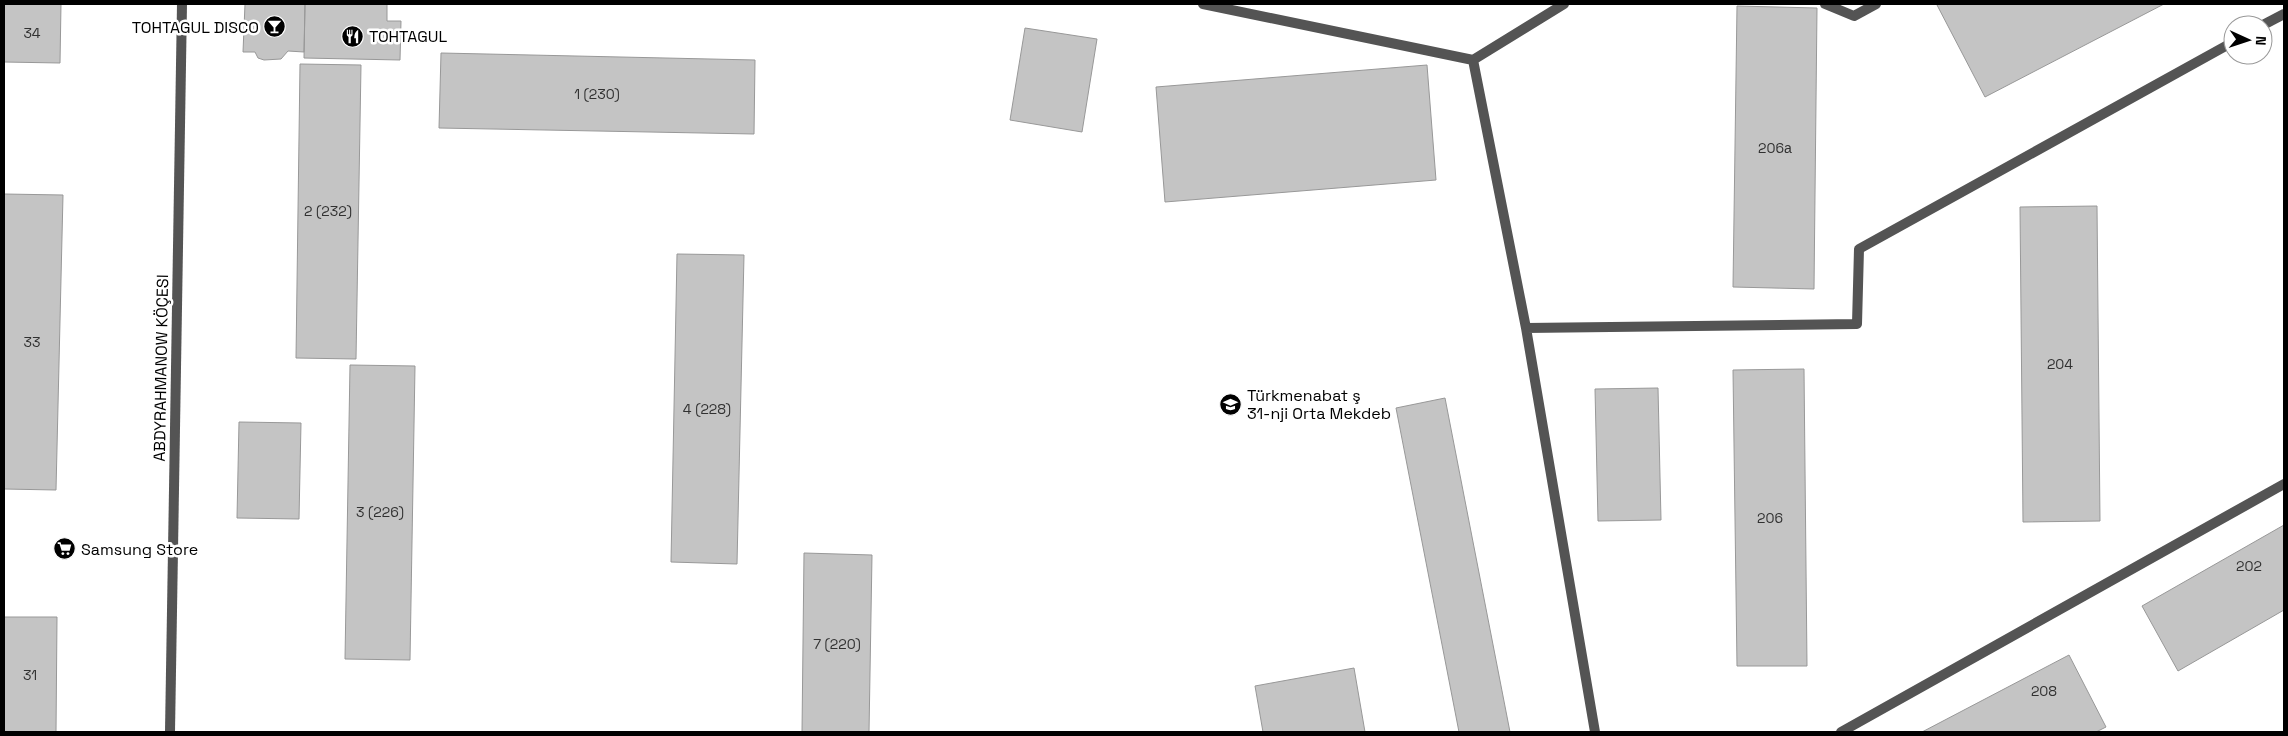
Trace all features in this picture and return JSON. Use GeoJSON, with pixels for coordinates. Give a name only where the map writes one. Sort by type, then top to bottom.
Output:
{"type":"FeatureCollection","features":[{"type":"Feature","properties":{"kind":"street","name":"ABDYRAHMANOW KÖÇESI"},"geometry":{"type":"LineString","coordinates":[[170,732],[182,4]]}},
{"type":"Feature","properties":{"kind":"street"},"geometry":{"type":"LineString","coordinates":[[1202,4],[1473,60],[1564,4]]}},
{"type":"Feature","properties":{"kind":"street"},"geometry":{"type":"LineString","coordinates":[[1825,4],[1854,16],[1876,4]]}},
{"type":"Feature","properties":{"kind":"street"},"geometry":{"type":"LineString","coordinates":[[1526,328],[1857,324],[1859,249],[2223,48]]}},
{"type":"Feature","properties":{"kind":"street"},"geometry":{"type":"LineString","coordinates":[[1473,60],[1526,328],[1595,732]]}},
{"type":"Feature","properties":{"kind":"street"},"geometry":{"type":"LineString","coordinates":[[1842,732],[2284,484]]}},
{"type":"Feature","properties":{"kind":"building"},"geometry":{"type":"Polygon","coordinates":[[[4,4],[61,4],[60,63],[4,62],[4,4]]]}},
{"type":"Feature","properties":{"kind":"building","name":"TOHTAGUL DISCO"},"geometry":{"type":"Polygon","coordinates":[[[245,4],[305,4],[304,52],[288,51],[281,59],[264,60],[258,58],[255,52],[243,52],[245,4]]]}},
{"type":"Feature","properties":{"kind":"building","name":"TOHTAGUL"},"geometry":{"type":"Polygon","coordinates":[[[305,4],[387,4],[387,21],[401,21],[400,60],[304,58],[305,4]]]}},
{"type":"Feature","properties":{"kind":"building"},"geometry":{"type":"Polygon","coordinates":[[[2164,4],[1985,97],[1937,5],[2164,4]]]}},
{"type":"Feature","properties":{"kind":"building"},"geometry":{"type":"Polygon","coordinates":[[[1737,6],[1817,8],[1814,289],[1733,287],[1737,6]]]}},
{"type":"Feature","properties":{"kind":"building"},"geometry":{"type":"Polygon","coordinates":[[[1025,28],[1097,39],[1082,132],[1010,120],[1025,28]]]}},
{"type":"Feature","properties":{"kind":"building"},"geometry":{"type":"Polygon","coordinates":[[[441,53],[755,60],[754,134],[439,128],[441,53]]]}},
{"type":"Feature","properties":{"kind":"building"},"geometry":{"type":"Polygon","coordinates":[[[300,64],[361,65],[356,359],[296,358],[300,64]]]}},
{"type":"Feature","properties":{"kind":"building"},"geometry":{"type":"Polygon","coordinates":[[[1427,65],[1436,180],[1165,202],[1156,87],[1427,65]]]}},
{"type":"Feature","properties":{"kind":"building"},"geometry":{"type":"Polygon","coordinates":[[[4,194],[63,195],[56,490],[4,489],[4,194]]]}},
{"type":"Feature","properties":{"kind":"building"},"geometry":{"type":"Polygon","coordinates":[[[2097,206],[2100,521],[2023,522],[2020,207],[2097,206]]]}},
{"type":"Feature","properties":{"kind":"building"},"geometry":{"type":"Polygon","coordinates":[[[677,254],[744,255],[737,564],[671,562],[677,254]]]}},
{"type":"Feature","properties":{"kind":"building"},"geometry":{"type":"Polygon","coordinates":[[[350,365],[415,366],[410,660],[345,659],[350,365]]]}},
{"type":"Feature","properties":{"kind":"building"},"geometry":{"type":"Polygon","coordinates":[[[1804,369],[1807,666],[1737,666],[1733,370],[1804,369]]]}},
{"type":"Feature","properties":{"kind":"building"},"geometry":{"type":"Polygon","coordinates":[[[1658,388],[1661,520],[1598,521],[1595,389],[1658,388]]]}},
{"type":"Feature","properties":{"kind":"building"},"geometry":{"type":"Polygon","coordinates":[[[1445,398],[1510,732],[1459,732],[1396,408],[1445,398]]]}},
{"type":"Feature","properties":{"kind":"building"},"geometry":{"type":"Polygon","coordinates":[[[239,422],[301,423],[299,519],[237,518],[239,422]]]}},
{"type":"Feature","properties":{"kind":"building"},"geometry":{"type":"Polygon","coordinates":[[[2284,525],[2284,610],[2178,671],[2142,606],[2284,525]]]}},
{"type":"Feature","properties":{"kind":"building"},"geometry":{"type":"Polygon","coordinates":[[[804,553],[872,555],[869,732],[802,732],[804,553]]]}},
{"type":"Feature","properties":{"kind":"building"},"geometry":{"type":"Polygon","coordinates":[[[4,617],[57,617],[56,732],[4,732],[4,617]]]}},
{"type":"Feature","properties":{"kind":"building"},"geometry":{"type":"Polygon","coordinates":[[[2069,655],[2106,727],[2096,732],[1922,732],[2069,655]]]}},
{"type":"Feature","properties":{"kind":"building"},"geometry":{"type":"Polygon","coordinates":[[[1354,668],[1365,732],[1263,732],[1255,686],[1354,668]]]}},
{"type":"Feature","properties":{"kind":"place","name":"TOHTAGUL DISCO"},"geometry":{"type":"Point","coordinates":[275,27]}},
{"type":"Feature","properties":{"kind":"place","name":"TOHTAGUL"},"geometry":{"type":"Point","coordinates":[353,36]}},
{"type":"Feature","properties":{"kind":"place","name":"Türkmenabat ş 31-nji Orta Mekdeb"},"geometry":{"type":"Point","coordinates":[1231,404]}},
{"type":"Feature","properties":{"kind":"place","name":"Samsung Store"},"geometry":{"type":"Point","coordinates":[65,549]}}]}
